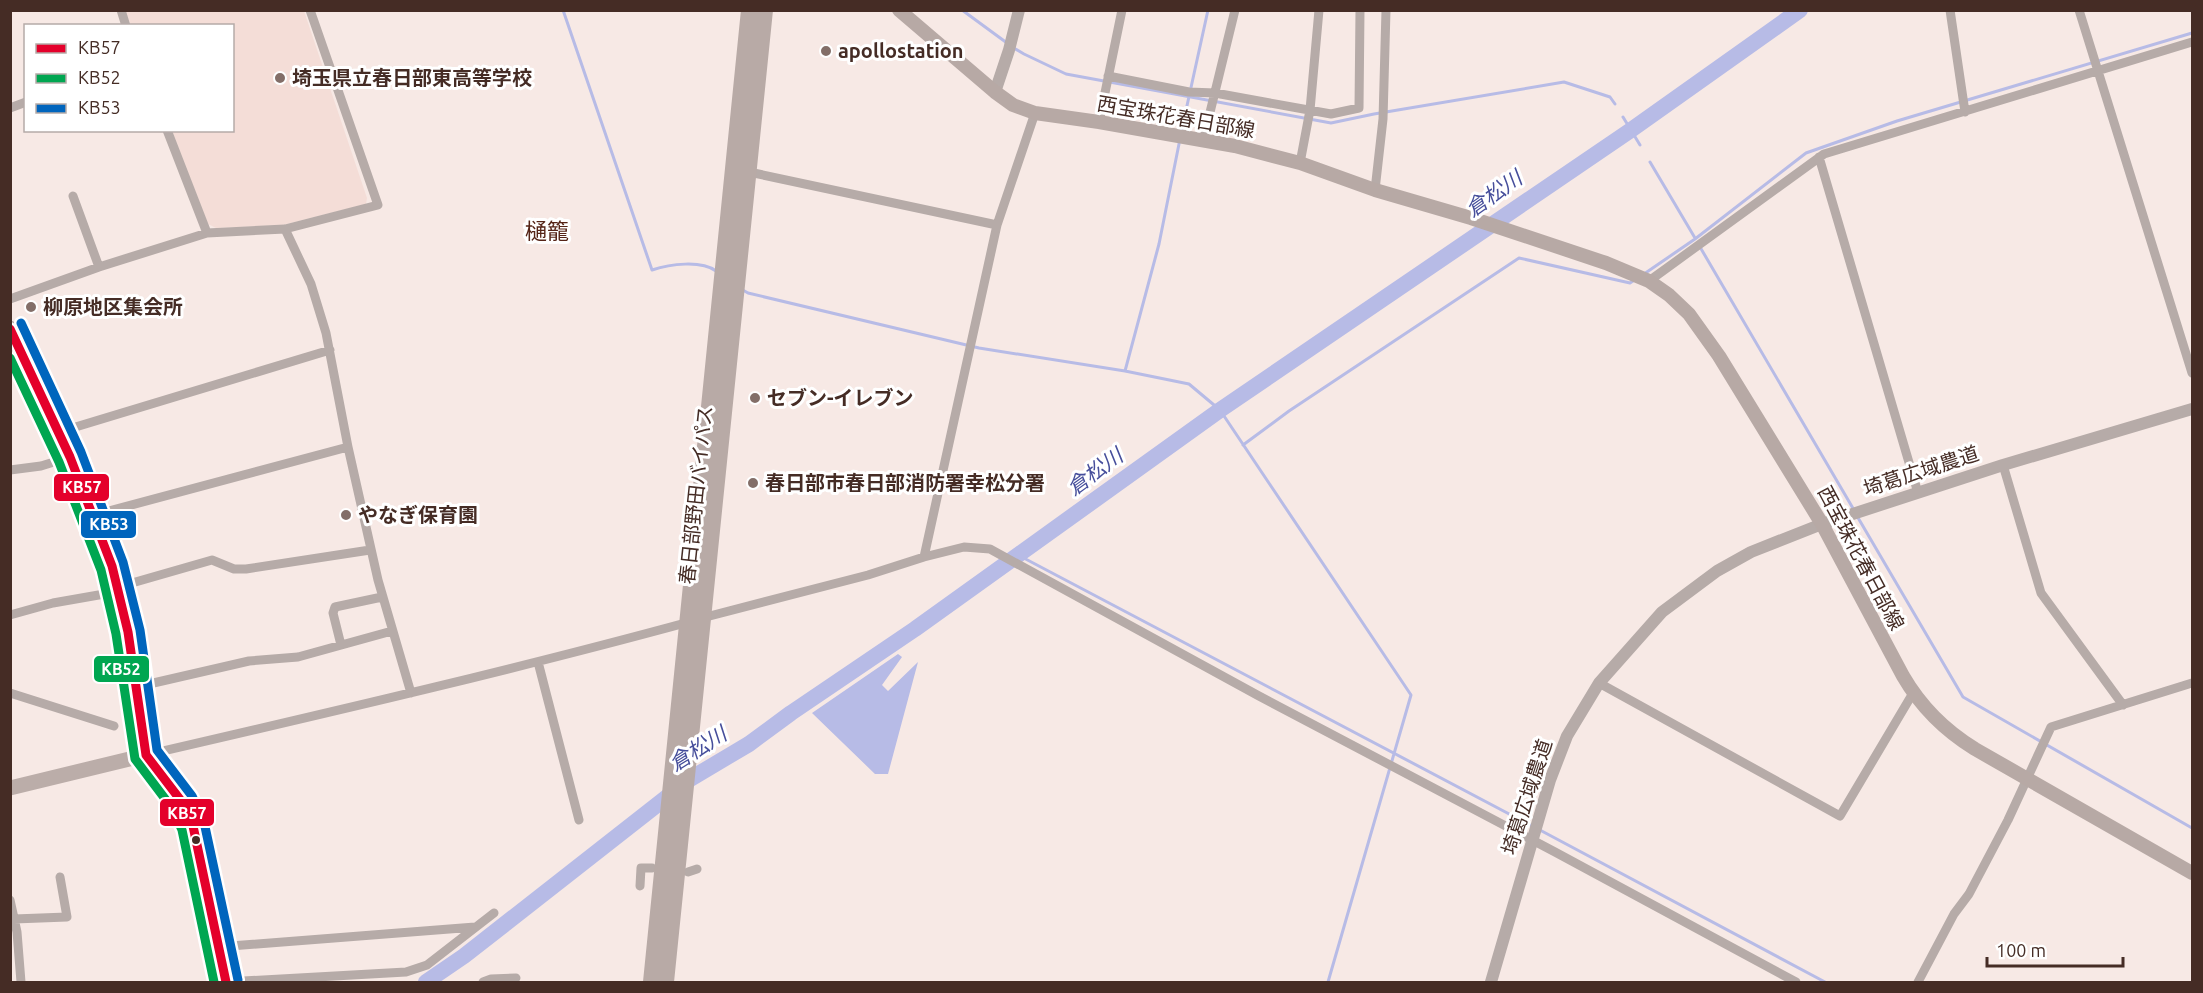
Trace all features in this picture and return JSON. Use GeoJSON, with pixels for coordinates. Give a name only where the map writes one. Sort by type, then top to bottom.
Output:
{"type":"FeatureCollection","features":[{"type":"Feature","properties":{"kind":"highway","name":"春日部野田バイパス"},"geometry":{"type":"LineString","coordinates":[[666,982],[674,823],[674,760],[749,10]]}},
{"type":"Feature","properties":{"kind":"highway","name":"春日部野田バイパス"},"geometry":{"type":"LineString","coordinates":[[651,982],[674,823],[689,750],[705,617],[765,10]]}},
{"type":"Feature","properties":{"kind":"main road","name":"西宝珠花春日部線"},"geometry":{"type":"LineString","coordinates":[[899,10],[995,92],[1013,105],[1035,113],[1235,146],[1300,163],[1375,190],[1471,218],[1606,263],[1649,281],[1669,295],[1689,314],[1725,366],[1822,524],[1913,693],[1933,718],[1954,736],[2193,873]]}},
{"type":"Feature","properties":{"kind":"main road"},"geometry":{"type":"LineString","coordinates":[[10,328],[70,457],[94,515],[118,587],[128,632],[146,755],[182,801],[191,819],[226,982]]}},
{"type":"Feature","properties":{"kind":"main road"},"geometry":{"type":"LineString","coordinates":[[10,788],[146,755]]}},
{"type":"Feature","properties":{"kind":"street"},"geometry":{"type":"LineString","coordinates":[[10,299],[99,267],[207,233],[285,229],[378,205],[310,10]]}},
{"type":"Feature","properties":{"kind":"street"},"geometry":{"type":"LineString","coordinates":[[995,92],[1010,50],[1019,10]]}},
{"type":"Feature","properties":{"kind":"street"},"geometry":{"type":"LineString","coordinates":[[1099,122],[1122,10]]}},
{"type":"Feature","properties":{"kind":"street"},"geometry":{"type":"LineString","coordinates":[[1203,141],[1235,10]]}},
{"type":"Feature","properties":{"kind":"street"},"geometry":{"type":"LineString","coordinates":[[1300,163],[1310,110],[1319,10]]}},
{"type":"Feature","properties":{"kind":"street"},"geometry":{"type":"LineString","coordinates":[[1108,76],[1189,92],[1215,93],[1331,114],[1359,108],[1360,10]]}},
{"type":"Feature","properties":{"kind":"street"},"geometry":{"type":"LineString","coordinates":[[1375,190],[1383,119],[1386,10]]}},
{"type":"Feature","properties":{"kind":"street"},"geometry":{"type":"LineString","coordinates":[[1950,10],[1965,109]]}},
{"type":"Feature","properties":{"kind":"street"},"geometry":{"type":"LineString","coordinates":[[2079,10],[2193,373]]}},
{"type":"Feature","properties":{"kind":"street"},"geometry":{"type":"LineString","coordinates":[[1649,281],[1819,157],[1965,109],[2193,42]]}},
{"type":"Feature","properties":{"kind":"street"},"geometry":{"type":"LineString","coordinates":[[924,557],[997,225],[1035,113]]}},
{"type":"Feature","properties":{"kind":"street"},"geometry":{"type":"LineString","coordinates":[[168,132],[207,233]]}},
{"type":"Feature","properties":{"kind":"street"},"geometry":{"type":"LineString","coordinates":[[1819,157],[1918,493]]}},
{"type":"Feature","properties":{"kind":"street"},"geometry":{"type":"LineString","coordinates":[[749,172],[997,225]]}},
{"type":"Feature","properties":{"kind":"street"},"geometry":{"type":"LineString","coordinates":[[73,196],[99,267]]}},
{"type":"Feature","properties":{"kind":"street"},"geometry":{"type":"LineString","coordinates":[[285,229],[318,301],[370,550],[411,693]]}},
{"type":"Feature","properties":{"kind":"street"},"geometry":{"type":"LineString","coordinates":[[59,432],[330,350]]}},
{"type":"Feature","properties":{"kind":"street","name":"埼葛広域農道"},"geometry":{"type":"LineString","coordinates":[[1491,982],[1550,780],[1568,736],[1599,683],[1662,612],[1717,571],[1752,552],[1822,524],[2003,465],[2193,409]]}},
{"type":"Feature","properties":{"kind":"street"},"geometry":{"type":"LineString","coordinates":[[94,515],[348,447]]}},
{"type":"Feature","properties":{"kind":"street"},"geometry":{"type":"LineString","coordinates":[[10,470],[41,466],[70,457]]}},
{"type":"Feature","properties":{"kind":"street"},"geometry":{"type":"LineString","coordinates":[[2003,465],[2041,593],[2123,705]]}},
{"type":"Feature","properties":{"kind":"street"},"geometry":{"type":"LineString","coordinates":[[146,755],[538,662],[868,575],[924,557],[964,548],[990,549],[1259,696],[1796,982]]}},
{"type":"Feature","properties":{"kind":"street"},"geometry":{"type":"LineString","coordinates":[[10,615],[53,603],[111,593],[118,587],[212,560],[234,569],[246,569],[370,550]]}},
{"type":"Feature","properties":{"kind":"street"},"geometry":{"type":"LineString","coordinates":[[341,645],[333,613],[335,607],[382,597]]}},
{"type":"Feature","properties":{"kind":"street"},"geometry":{"type":"LineString","coordinates":[[136,687],[249,661],[298,657],[392,631]]}},
{"type":"Feature","properties":{"kind":"street"},"geometry":{"type":"LineString","coordinates":[[538,662],[579,820]]}},
{"type":"Feature","properties":{"kind":"street"},"geometry":{"type":"LineString","coordinates":[[1599,683],[1840,816],[1913,693]]}},
{"type":"Feature","properties":{"kind":"street"},"geometry":{"type":"LineString","coordinates":[[1917,982],[1954,914],[1969,894],[2008,820],[2051,728],[2193,683]]}},
{"type":"Feature","properties":{"kind":"street"},"geometry":{"type":"LineString","coordinates":[[10,693],[114,726]]}},
{"type":"Feature","properties":{"kind":"street"},"geometry":{"type":"LineString","coordinates":[[640,886],[641,868],[652,868]]}},
{"type":"Feature","properties":{"kind":"street"},"geometry":{"type":"LineString","coordinates":[[14,919],[68,917],[60,877]]}},
{"type":"Feature","properties":{"kind":"street"},"geometry":{"type":"LineString","coordinates":[[10,900],[21,982]]}},
{"type":"Feature","properties":{"kind":"street"},"geometry":{"type":"LineString","coordinates":[[226,982],[406,972],[427,965],[494,912]]}},
{"type":"Feature","properties":{"kind":"street"},"geometry":{"type":"LineString","coordinates":[[218,947],[475,927]]}},
{"type":"Feature","properties":{"kind":"street"},"geometry":{"type":"LineString","coordinates":[[483,982],[491,979],[516,978]]}},
{"type":"Feature","properties":{"kind":"shaded area","name":"埼玉県立春日部東高等学校"},"geometry":{"type":"Polygon","coordinates":[[[125,11],[304,11],[367,198],[366,204],[283,225],[216,228],[208,224],[172,132],[234,132],[234,24],[131,24],[125,11]]]}},
{"type":"Feature","properties":{"kind":"water"},"geometry":{"type":"Polygon","coordinates":[[[898,654],[902,657],[882,685],[888,691],[918,662],[888,774],[875,774],[812,713],[898,654]]]}},
{"type":"Feature","properties":{"kind":"waterway"},"geometry":{"type":"LineString","coordinates":[[563,10],[652,270],[667,266],[694,264],[716,271]]}},
{"type":"Feature","properties":{"kind":"waterway"},"geometry":{"type":"LineString","coordinates":[[962,10],[1007,43]]}},
{"type":"Feature","properties":{"kind":"waterway"},"geometry":{"type":"LineString","coordinates":[[1181,133],[1208,10]]}},
{"type":"Feature","properties":{"kind":"waterway","name":"倉松川"},"geometry":{"type":"LineString","coordinates":[[426,982],[464,956],[690,779],[749,744],[915,629],[1220,410],[1631,130],[1800,10]]}},
{"type":"Feature","properties":{"kind":"waterway"},"geometry":{"type":"LineString","coordinates":[[1644,274],[1695,239],[1806,153],[1897,121],[2192,33]]}},
{"type":"Feature","properties":{"kind":"waterway"},"geometry":{"type":"LineString","coordinates":[[1012,47],[1066,74],[1331,123],[1564,82],[1610,97],[1615,104]]}},
{"type":"Feature","properties":{"kind":"waterway","name":"倉松川"},"geometry":{"type":"LineString","coordinates":[[1623,117],[1640,145]]}},
{"type":"Feature","properties":{"kind":"waterway"},"geometry":{"type":"LineString","coordinates":[[1125,371],[1159,244],[1180,139]]}},
{"type":"Feature","properties":{"kind":"waterway"},"geometry":{"type":"LineString","coordinates":[[1650,162],[1695,238]]}},
{"type":"Feature","properties":{"kind":"waterway"},"geometry":{"type":"LineString","coordinates":[[1700,247],[1854,510]]}},
{"type":"Feature","properties":{"kind":"waterway"},"geometry":{"type":"LineString","coordinates":[[1243,445],[1289,411],[1519,258],[1630,283],[1636,279]]}},
{"type":"Feature","properties":{"kind":"waterway"},"geometry":{"type":"LineString","coordinates":[[741,289],[748,293],[979,348],[1125,371],[1189,384],[1220,410],[1411,695],[1328,982]]}},
{"type":"Feature","properties":{"kind":"waterway"},"geometry":{"type":"LineString","coordinates":[[1857,516],[1963,697],[2192,828]]}},
{"type":"Feature","properties":{"kind":"waterway"},"geometry":{"type":"LineString","coordinates":[[1018,555],[1532,826]]}},
{"type":"Feature","properties":{"kind":"waterway"},"geometry":{"type":"LineString","coordinates":[[1538,829],[1825,982]]}},
{"type":"Feature","properties":{"kind":"transit line","name":"KB53"},"geometry":{"type":"LineString","coordinates":[[21,323],[81,452],[123,562],[140,630],[157,750],[192,796],[204,822],[238,980]]}},
{"type":"Feature","properties":{"kind":"transit line","name":"KB57"},"geometry":{"type":"LineString","coordinates":[[10,329],[70,457],[112,566],[128,632],[146,755],[182,802],[193,826],[226,982]]}},
{"type":"Feature","properties":{"kind":"transit line","name":"KB52"},"geometry":{"type":"LineString","coordinates":[[10,358],[59,462],[101,570],[116,634],[135,759],[172,808],[182,830],[214,982]]}},
{"type":"Feature","properties":{"kind":"place","name":"apollostation"},"geometry":{"type":"Point","coordinates":[826,51]}},
{"type":"Feature","properties":{"kind":"place","name":"埼玉県立春日部東高等学校"},"geometry":{"type":"Point","coordinates":[280,78]}},
{"type":"Feature","properties":{"kind":"place","name":"柳原地区集会所"},"geometry":{"type":"Point","coordinates":[31,307]}},
{"type":"Feature","properties":{"kind":"place","name":"セブン-イレブン"},"geometry":{"type":"Point","coordinates":[755,398]}},
{"type":"Feature","properties":{"kind":"place","name":"春日部市春日部消防署幸松分署"},"geometry":{"type":"Point","coordinates":[753,483]}},
{"type":"Feature","properties":{"kind":"place","name":"やなぎ保育園"},"geometry":{"type":"Point","coordinates":[346,515]}},
{"type":"Feature","properties":{"kind":"district","name":"樋籠"},"geometry":{"type":"Point","coordinates":[547,231]}}]}
